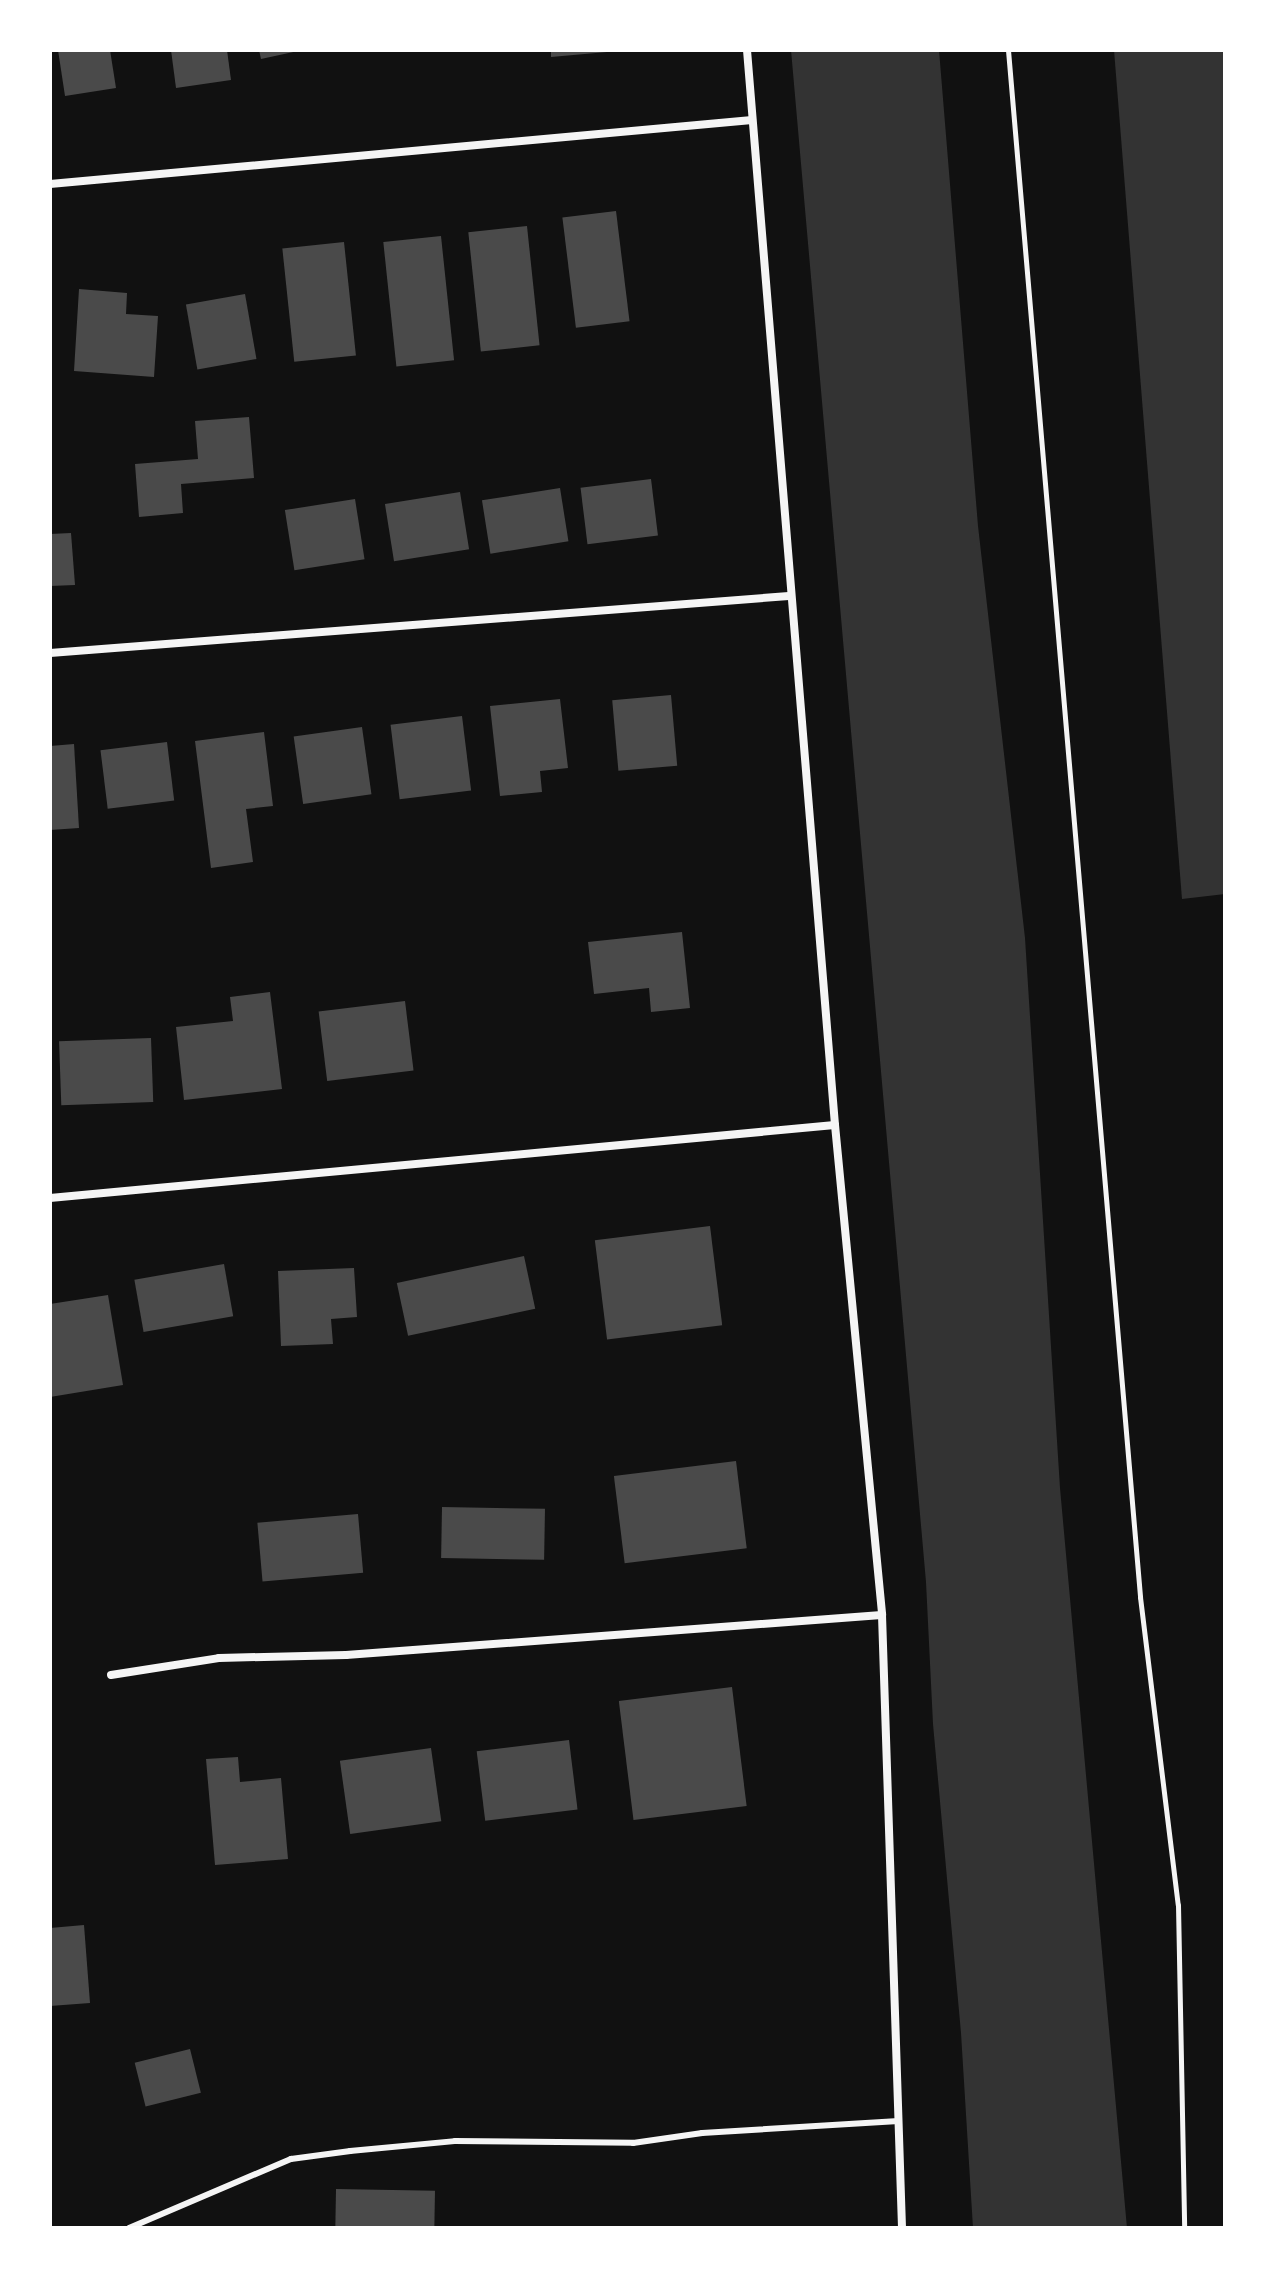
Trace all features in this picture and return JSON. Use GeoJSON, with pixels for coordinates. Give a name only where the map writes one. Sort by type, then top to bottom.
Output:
{"type":"FeatureCollection","features":[{"type":"Feature","properties":{"kind":"street"},"geometry":{"type":"LineString","coordinates":[[747,50],[789,596],[882,1615],[902,2228]]}},
{"type":"Feature","properties":{"kind":"street"},"geometry":{"type":"LineString","coordinates":[[50,184],[752,120]]}},
{"type":"Feature","properties":{"kind":"street"},"geometry":{"type":"LineString","coordinates":[[50,653],[789,596]]}},
{"type":"Feature","properties":{"kind":"street"},"geometry":{"type":"LineString","coordinates":[[50,1198],[835,1125]]}},
{"type":"Feature","properties":{"kind":"street"},"geometry":{"type":"LineString","coordinates":[[111,1675],[219,1658],[346,1655],[882,1615]]}},
{"type":"Feature","properties":{"kind":"lane"},"geometry":{"type":"LineString","coordinates":[[129,2228],[291,2159],[455,2141],[633,2143],[702,2133],[899,2121]]}},
{"type":"Feature","properties":{"kind":"path"},"geometry":{"type":"LineString","coordinates":[[1008,50],[1140,1597],[1178,1905],[1184,2228]]}},
{"type":"Feature","properties":{"kind":"shaded area"},"geometry":{"type":"Polygon","coordinates":[[[791,50],[939,50],[978,526],[1025,938],[1060,1488],[1127,2228],[973,2228],[961,2033],[933,1724],[926,1582],[791,50]]]}},
{"type":"Feature","properties":{"kind":"shaded area"},"geometry":{"type":"Polygon","coordinates":[[[1114,50],[1225,50],[1225,894],[1182,899],[1114,50]]]}},
{"type":"Feature","properties":{"kind":"building"},"geometry":{"type":"Polygon","coordinates":[[[58,50],[110,50],[116,88],[65,96],[58,50]]]}},
{"type":"Feature","properties":{"kind":"building"},"geometry":{"type":"Polygon","coordinates":[[[171,50],[227,50],[231,80],[176,88],[171,50]]]}},
{"type":"Feature","properties":{"kind":"building"},"geometry":{"type":"Polygon","coordinates":[[[259,50],[298,50],[298,51],[261,59],[259,50]]]}},
{"type":"Feature","properties":{"kind":"building"},"geometry":{"type":"Polygon","coordinates":[[[551,50],[607,50],[607,52],[551,57],[551,50]]]}},
{"type":"Feature","properties":{"kind":"building"},"geometry":{"type":"Polygon","coordinates":[[[616,211],[630,321],[576,328],[562,218],[616,211]]]}},
{"type":"Feature","properties":{"kind":"building"},"geometry":{"type":"Polygon","coordinates":[[[527,226],[540,345],[481,352],[468,232],[527,226]]]}},
{"type":"Feature","properties":{"kind":"building"},"geometry":{"type":"Polygon","coordinates":[[[441,236],[454,360],[396,366],[383,242],[441,236]]]}},
{"type":"Feature","properties":{"kind":"building"},"geometry":{"type":"Polygon","coordinates":[[[344,242],[356,355],[294,362],[282,248],[344,242]]]}},
{"type":"Feature","properties":{"kind":"building"},"geometry":{"type":"Polygon","coordinates":[[[79,289],[127,293],[126,314],[158,316],[154,377],[74,371],[79,289]]]}},
{"type":"Feature","properties":{"kind":"building"},"geometry":{"type":"Polygon","coordinates":[[[245,294],[256,359],[197,369],[186,304],[245,294]]]}},
{"type":"Feature","properties":{"kind":"building"},"geometry":{"type":"Polygon","coordinates":[[[249,417],[254,478],[181,484],[183,513],[139,517],[135,464],[198,459],[195,421],[249,417]]]}},
{"type":"Feature","properties":{"kind":"building"},"geometry":{"type":"Polygon","coordinates":[[[651,479],[658,536],[587,544],[581,488],[651,479]]]}},
{"type":"Feature","properties":{"kind":"building"},"geometry":{"type":"Polygon","coordinates":[[[560,488],[568,541],[490,554],[482,500],[560,488]]]}},
{"type":"Feature","properties":{"kind":"building"},"geometry":{"type":"Polygon","coordinates":[[[460,492],[469,549],[394,561],[385,504],[460,492]]]}},
{"type":"Feature","properties":{"kind":"building"},"geometry":{"type":"Polygon","coordinates":[[[355,499],[365,559],[294,570],[285,510],[355,499]]]}},
{"type":"Feature","properties":{"kind":"building"},"geometry":{"type":"Polygon","coordinates":[[[71,533],[75,585],[50,586],[50,534],[71,533]]]}},
{"type":"Feature","properties":{"kind":"building"},"geometry":{"type":"Polygon","coordinates":[[[671,695],[677,766],[618,771],[612,700],[671,695]]]}},
{"type":"Feature","properties":{"kind":"building"},"geometry":{"type":"Polygon","coordinates":[[[560,699],[568,768],[540,771],[542,792],[500,796],[490,706],[560,699]]]}},
{"type":"Feature","properties":{"kind":"building"},"geometry":{"type":"Polygon","coordinates":[[[462,716],[471,790],[400,799],[391,725],[462,716]]]}},
{"type":"Feature","properties":{"kind":"building"},"geometry":{"type":"Polygon","coordinates":[[[362,727],[371,794],[303,804],[294,737],[362,727]]]}},
{"type":"Feature","properties":{"kind":"building"},"geometry":{"type":"Polygon","coordinates":[[[264,732],[273,806],[246,809],[253,862],[211,868],[195,741],[264,732]]]}},
{"type":"Feature","properties":{"kind":"building"},"geometry":{"type":"Polygon","coordinates":[[[167,742],[174,801],[108,809],[100,750],[167,742]]]}},
{"type":"Feature","properties":{"kind":"building"},"geometry":{"type":"Polygon","coordinates":[[[74,744],[79,828],[50,830],[50,746],[74,744]]]}},
{"type":"Feature","properties":{"kind":"building"},"geometry":{"type":"Polygon","coordinates":[[[682,932],[690,1008],[651,1012],[649,988],[594,994],[588,942],[682,932]]]}},
{"type":"Feature","properties":{"kind":"building"},"geometry":{"type":"Polygon","coordinates":[[[270,992],[282,1089],[184,1100],[176,1027],[233,1021],[230,997],[270,992]]]}},
{"type":"Feature","properties":{"kind":"building"},"geometry":{"type":"Polygon","coordinates":[[[405,1001],[414,1070],[327,1081],[319,1012],[405,1001]]]}},
{"type":"Feature","properties":{"kind":"building"},"geometry":{"type":"Polygon","coordinates":[[[151,1038],[153,1102],[61,1105],[59,1041],[151,1038]]]}},
{"type":"Feature","properties":{"kind":"building"},"geometry":{"type":"Polygon","coordinates":[[[710,1226],[722,1325],[607,1339],[595,1240],[710,1226]]]}},
{"type":"Feature","properties":{"kind":"building"},"geometry":{"type":"Polygon","coordinates":[[[524,1256],[535,1309],[408,1336],[397,1283],[524,1256]]]}},
{"type":"Feature","properties":{"kind":"building"},"geometry":{"type":"Polygon","coordinates":[[[224,1264],[233,1316],[144,1332],[134,1280],[224,1264]]]}},
{"type":"Feature","properties":{"kind":"building"},"geometry":{"type":"Polygon","coordinates":[[[354,1268],[357,1317],[331,1319],[333,1344],[281,1346],[278,1271],[354,1268]]]}},
{"type":"Feature","properties":{"kind":"building"},"geometry":{"type":"Polygon","coordinates":[[[108,1295],[123,1385],[50,1397],[50,1304],[108,1295]]]}},
{"type":"Feature","properties":{"kind":"building"},"geometry":{"type":"Polygon","coordinates":[[[736,1461],[747,1548],[625,1563],[614,1476],[736,1461]]]}},
{"type":"Feature","properties":{"kind":"building"},"geometry":{"type":"Polygon","coordinates":[[[442,1507],[545,1509],[544,1560],[441,1558],[442,1507]]]}},
{"type":"Feature","properties":{"kind":"building"},"geometry":{"type":"Polygon","coordinates":[[[358,1514],[363,1573],[263,1582],[257,1523],[358,1514]]]}},
{"type":"Feature","properties":{"kind":"building"},"geometry":{"type":"Polygon","coordinates":[[[732,1687],[747,1806],[633,1820],[619,1701],[732,1687]]]}},
{"type":"Feature","properties":{"kind":"building"},"geometry":{"type":"Polygon","coordinates":[[[569,1740],[578,1809],[485,1821],[477,1751],[569,1740]]]}},
{"type":"Feature","properties":{"kind":"building"},"geometry":{"type":"Polygon","coordinates":[[[431,1748],[441,1821],[350,1834],[340,1761],[431,1748]]]}},
{"type":"Feature","properties":{"kind":"building"},"geometry":{"type":"Polygon","coordinates":[[[238,1757],[240,1782],[281,1778],[288,1859],[215,1865],[206,1759],[238,1757]]]}},
{"type":"Feature","properties":{"kind":"building"},"geometry":{"type":"Polygon","coordinates":[[[84,1925],[90,2003],[50,2006],[50,1928],[84,1925]]]}},
{"type":"Feature","properties":{"kind":"building"},"geometry":{"type":"Polygon","coordinates":[[[190,2049],[201,2093],[146,2106],[135,2063],[190,2049]]]}},
{"type":"Feature","properties":{"kind":"building"},"geometry":{"type":"Polygon","coordinates":[[[336,2189],[435,2191],[434,2228],[335,2228],[336,2189]]]}}]}
